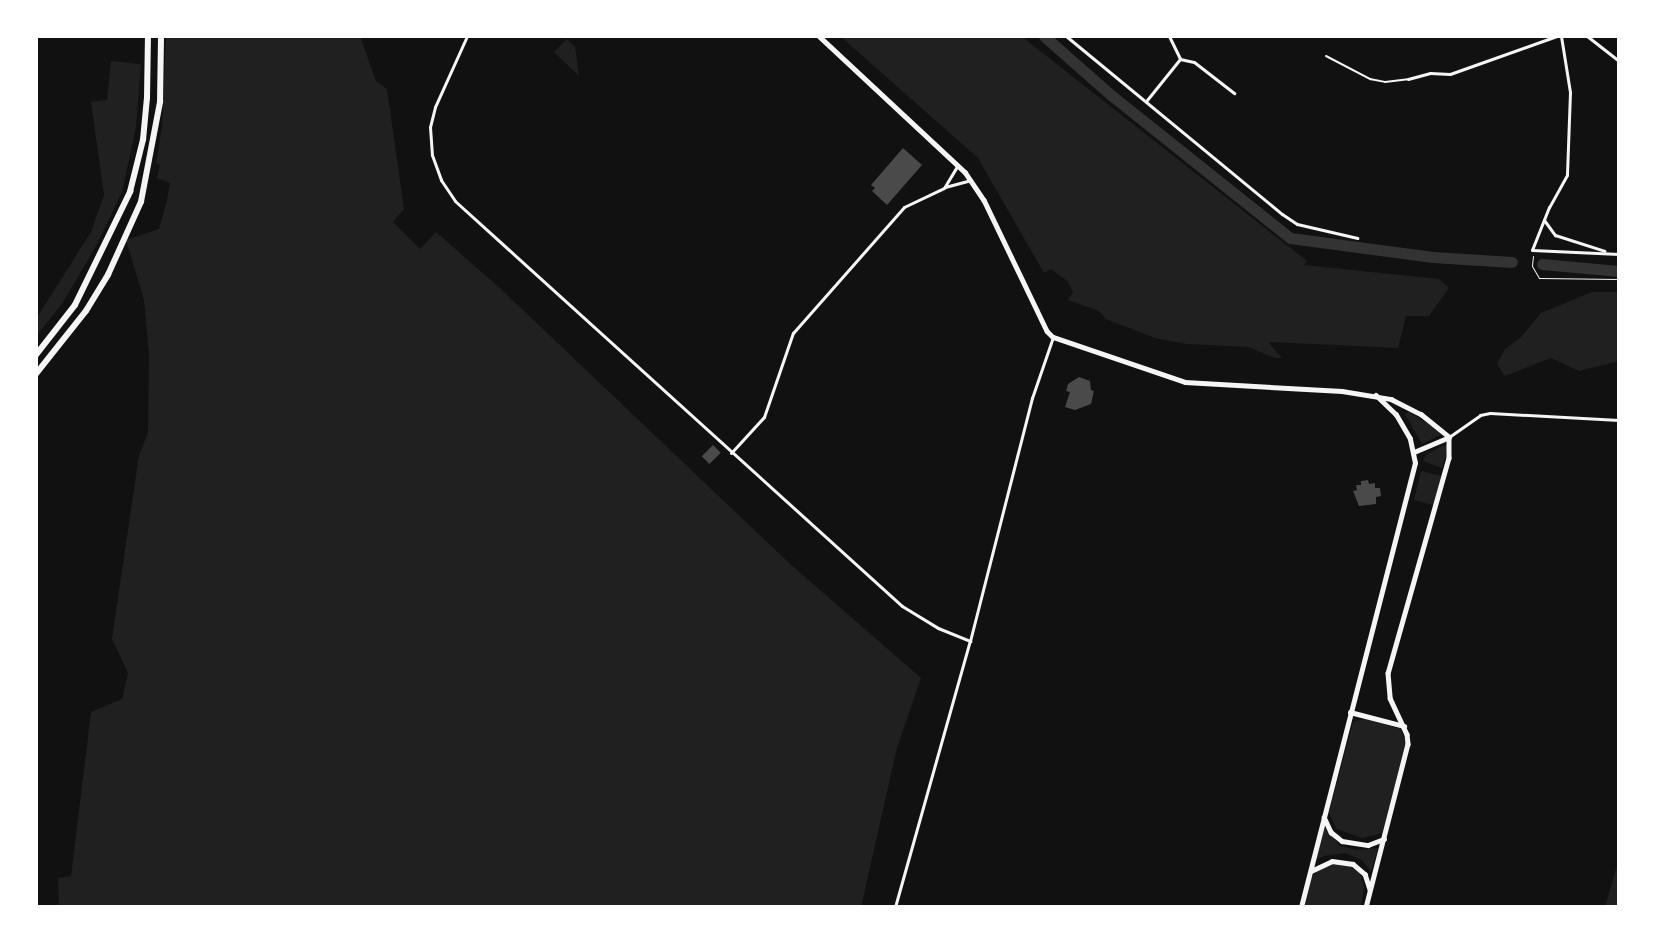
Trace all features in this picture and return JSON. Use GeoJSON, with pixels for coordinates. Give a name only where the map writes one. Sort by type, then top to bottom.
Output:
{"type":"FeatureCollection","features":[{"type":"Feature","properties":{"kind":"main road"},"geometry":{"type":"LineString","coordinates":[[36,355],[75,305],[116,226],[130,192],[144,132],[148,36]]}},
{"type":"Feature","properties":{"kind":"main road"},"geometry":{"type":"LineString","coordinates":[[36,374],[91,304],[108,275],[141,202],[160,102],[161,36]]}},
{"type":"Feature","properties":{"kind":"street"},"geometry":{"type":"LineString","coordinates":[[467,36],[435,107],[430,127],[432,155],[441,180],[455,201],[902,606],[938,628],[970,641]]}},
{"type":"Feature","properties":{"kind":"street"},"geometry":{"type":"LineString","coordinates":[[819,36],[958,165],[971,180],[1015,260],[1047,331],[1053,337],[1185,382],[1375,395],[1421,414],[1449,437]]}},
{"type":"Feature","properties":{"kind":"street"},"geometry":{"type":"LineString","coordinates":[[1066,36],[1297,224],[1357,238]]}},
{"type":"Feature","properties":{"kind":"street"},"geometry":{"type":"LineString","coordinates":[[1169,36],[1180,59]]}},
{"type":"Feature","properties":{"kind":"street"},"geometry":{"type":"LineString","coordinates":[[1408,79],[1430,73],[1450,74],[1557,36]]}},
{"type":"Feature","properties":{"kind":"street"},"geometry":{"type":"LineString","coordinates":[[1561,36],[1570,92],[1567,175],[1544,220],[1532,250],[1619,254]]}},
{"type":"Feature","properties":{"kind":"street"},"geometry":{"type":"LineString","coordinates":[[1587,36],[1619,61]]}},
{"type":"Feature","properties":{"kind":"street"},"geometry":{"type":"LineString","coordinates":[[1147,100],[1180,59]]}},
{"type":"Feature","properties":{"kind":"street"},"geometry":{"type":"LineString","coordinates":[[1180,59],[1194,62],[1234,93]]}},
{"type":"Feature","properties":{"kind":"street"},"geometry":{"type":"LineString","coordinates":[[944,188],[958,165]]}},
{"type":"Feature","properties":{"kind":"street"},"geometry":{"type":"LineString","coordinates":[[731,453],[764,417],[793,333],[904,207],[944,188],[971,180]]}},
{"type":"Feature","properties":{"kind":"street"},"geometry":{"type":"LineString","coordinates":[[1544,220],[1555,235],[1610,253]]}},
{"type":"Feature","properties":{"kind":"street"},"geometry":{"type":"LineString","coordinates":[[895,907],[970,641],[1032,398],[1053,337]]}},
{"type":"Feature","properties":{"kind":"street"},"geometry":{"type":"LineString","coordinates":[[1301,907],[1415,463],[1414,452],[1396,415],[1375,395]]}},
{"type":"Feature","properties":{"kind":"street"},"geometry":{"type":"LineString","coordinates":[[1414,452],[1449,437],[1480,415],[1490,413],[1619,420]]}},
{"type":"Feature","properties":{"kind":"street"},"geometry":{"type":"LineString","coordinates":[[1366,907],[1408,744],[1404,726],[1390,698],[1388,673],[1449,458],[1449,437]]}},
{"type":"Feature","properties":{"kind":"street"},"geometry":{"type":"LineString","coordinates":[[1350,712],[1404,726]]}},
{"type":"Feature","properties":{"kind":"street"},"geometry":{"type":"LineString","coordinates":[[1324,817],[1331,832],[1342,841],[1368,845],[1384,839]]}},
{"type":"Feature","properties":{"kind":"street"},"geometry":{"type":"LineString","coordinates":[[1310,871],[1332,861],[1353,864],[1365,874],[1370,891]]}},
{"type":"Feature","properties":{"kind":"lane"},"geometry":{"type":"LineString","coordinates":[[1326,56],[1370,78],[1385,82],[1408,79]]}},
{"type":"Feature","properties":{"kind":"path"},"geometry":{"type":"LineString","coordinates":[[1535,251],[1532,266],[1539,278],[1619,279]]}},
{"type":"Feature","properties":{"kind":"shaded area"},"geometry":{"type":"Polygon","coordinates":[[[166,36],[360,36],[376,81],[387,89],[404,209],[393,222],[420,249],[436,232],[502,290],[789,563],[921,678],[897,748],[861,907],[59,907],[58,878],[71,876],[91,712],[122,699],[128,673],[112,639],[139,455],[148,433],[149,354],[144,300],[126,240],[159,229],[167,200],[170,183],[157,178],[160,165],[156,163],[162,127],[166,36]]]}},
{"type":"Feature","properties":{"kind":"shaded area"},"geometry":{"type":"Polygon","coordinates":[[[840,36],[1021,36],[1307,261],[1304,265],[1439,279],[1449,288],[1429,316],[1406,316],[1398,348],[1268,342],[1282,358],[1275,358],[1248,347],[1187,344],[1155,338],[1106,319],[1099,311],[1068,300],[1073,292],[1067,281],[1051,269],[1044,273],[978,158],[840,36]]]}},
{"type":"Feature","properties":{"kind":"shaded area"},"geometry":{"type":"Polygon","coordinates":[[[567,39],[575,47],[579,76],[554,52],[567,39]]]}},
{"type":"Feature","properties":{"kind":"shaded area"},"geometry":{"type":"Polygon","coordinates":[[[111,61],[141,64],[136,127],[122,192],[96,246],[62,304],[36,336],[36,319],[91,232],[104,195],[91,102],[107,100],[111,61]]]}},
{"type":"Feature","properties":{"kind":"shaded area"},"geometry":{"type":"Polygon","coordinates":[[[1592,292],[1619,292],[1619,361],[1579,371],[1551,358],[1505,376],[1497,364],[1504,350],[1521,337],[1541,313],[1592,292]]]}},
{"type":"Feature","properties":{"kind":"shaded area"},"geometry":{"type":"Polygon","coordinates":[[[1409,412],[1442,434],[1422,444],[1405,414],[1409,412]]]}},
{"type":"Feature","properties":{"kind":"shaded area"},"geometry":{"type":"Polygon","coordinates":[[[1442,446],[1448,446],[1442,468],[1423,461],[1427,454],[1442,446]]]}},
{"type":"Feature","properties":{"kind":"shaded area"},"geometry":{"type":"Polygon","coordinates":[[[1421,471],[1441,476],[1434,505],[1414,500],[1421,471]]]}},
{"type":"Feature","properties":{"kind":"shaded area"},"geometry":{"type":"Polygon","coordinates":[[[1365,719],[1401,729],[1406,745],[1382,833],[1362,838],[1337,829],[1329,813],[1353,722],[1365,719]]]}},
{"type":"Feature","properties":{"kind":"shaded area"},"geometry":{"type":"Polygon","coordinates":[[[1324,825],[1340,846],[1357,850],[1378,848],[1371,872],[1362,860],[1345,853],[1324,856],[1314,861],[1324,825]]]}},
{"type":"Feature","properties":{"kind":"shaded area"},"geometry":{"type":"Polygon","coordinates":[[[1619,858],[1619,907],[1605,907],[1619,858]]]}},
{"type":"Feature","properties":{"kind":"shaded area"},"geometry":{"type":"Polygon","coordinates":[[[1332,863],[1347,864],[1360,873],[1364,887],[1361,907],[1304,907],[1311,878],[1317,871],[1332,863]]]}},
{"type":"Feature","properties":{"kind":"building"},"geometry":{"type":"Polygon","coordinates":[[[903,148],[922,165],[887,205],[872,191],[875,188],[871,185],[903,148]]]}},
{"type":"Feature","properties":{"kind":"building"},"geometry":{"type":"Polygon","coordinates":[[[1079,377],[1090,381],[1091,390],[1094,391],[1091,404],[1075,410],[1065,407],[1070,392],[1066,391],[1068,384],[1079,377]]]}},
{"type":"Feature","properties":{"kind":"building"},"geometry":{"type":"Polygon","coordinates":[[[713,445],[721,453],[709,464],[702,456],[713,445]]]}},
{"type":"Feature","properties":{"kind":"building"},"geometry":{"type":"Polygon","coordinates":[[[1368,480],[1369,484],[1375,483],[1375,488],[1380,488],[1381,496],[1376,497],[1376,504],[1359,506],[1353,491],[1357,490],[1356,485],[1361,485],[1361,481],[1368,480]]]}},
{"type":"Feature","properties":{"kind":"waterway"},"geometry":{"type":"LineString","coordinates":[[1044,36],[1111,95],[1290,238],[1433,257],[1512,262]]}},
{"type":"Feature","properties":{"kind":"waterway"},"geometry":{"type":"LineString","coordinates":[[1542,264],[1619,271]]}}]}
